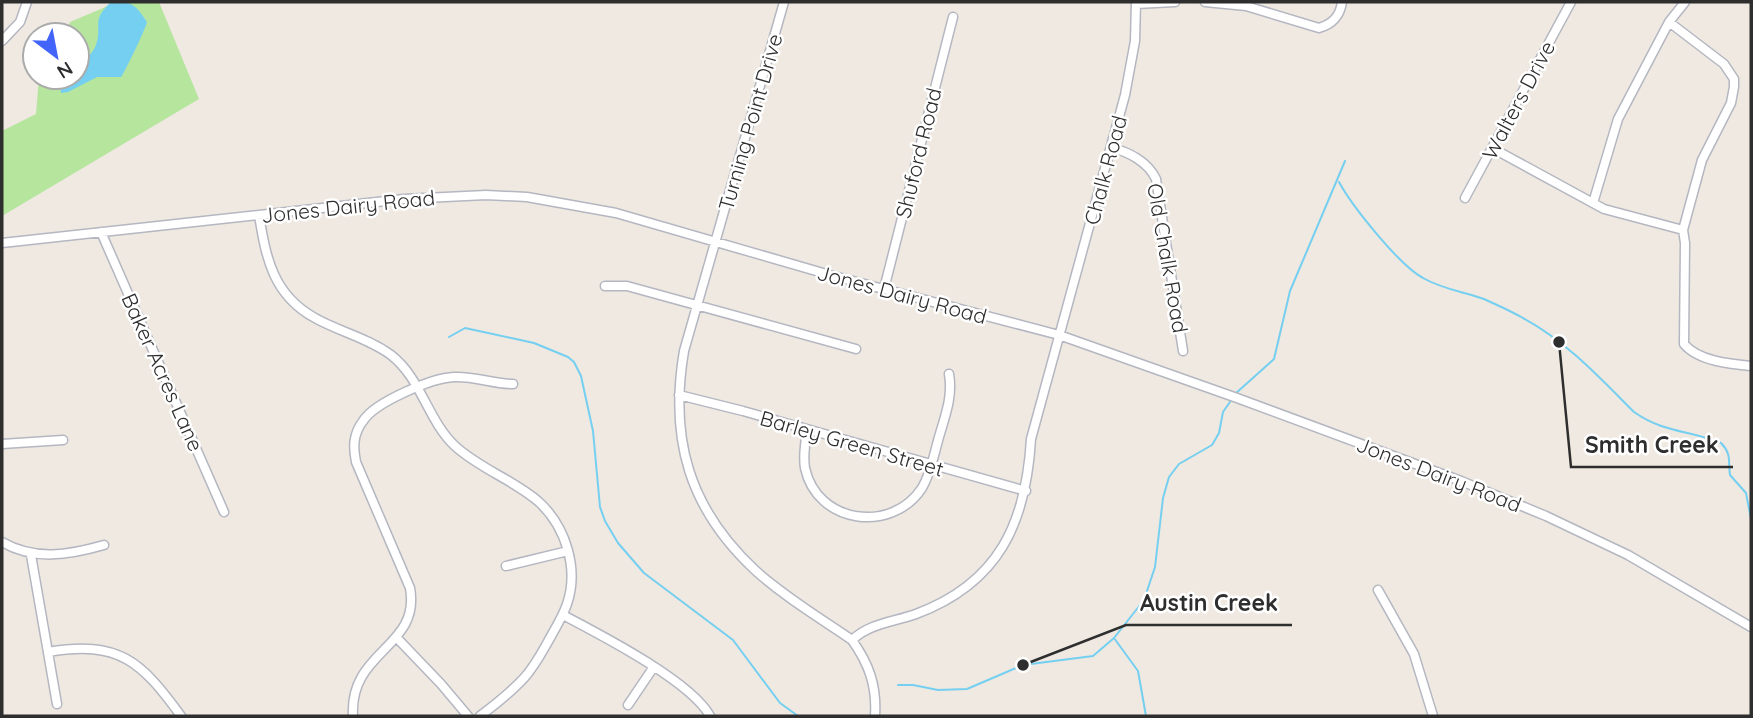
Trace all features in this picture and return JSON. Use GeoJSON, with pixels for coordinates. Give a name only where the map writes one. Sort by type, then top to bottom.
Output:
{"type":"FeatureCollection","features":[{"type":"Feature","properties":{"kind":"street"},"geometry":{"type":"LineString","coordinates":[[2,41],[20,22],[27,2]]}},
{"type":"Feature","properties":{"kind":"street","name":"Turning Point Drive"},"geometry":{"type":"LineString","coordinates":[[784,2],[684,351],[679,396],[679,430],[686,463],[701,501],[716,524],[755,569],[852,640]]}},
{"type":"Feature","properties":{"kind":"street"},"geometry":{"type":"LineString","coordinates":[[1136,3],[1175,2]]}},
{"type":"Feature","properties":{"kind":"street"},"geometry":{"type":"LineString","coordinates":[[1205,2],[1246,6],[1319,28],[1327,26],[1337,18],[1342,2]]}},
{"type":"Feature","properties":{"kind":"street","name":"Walters Drive"},"geometry":{"type":"LineString","coordinates":[[1465,198],[1571,2]]}},
{"type":"Feature","properties":{"kind":"street"},"geometry":{"type":"LineString","coordinates":[[1593,203],[1618,119],[1669,22],[1685,2]]}},
{"type":"Feature","properties":{"kind":"street","name":"Chalk Road"},"geometry":{"type":"LineString","coordinates":[[852,640],[874,626],[935,606],[967,586],[989,565],[1008,538],[1019,516],[1026,491],[1031,439],[1112,148],[1132,63],[1136,3]]}},
{"type":"Feature","properties":{"kind":"street","name":"Shuford Road"},"geometry":{"type":"LineString","coordinates":[[884,289],[953,17]]}},
{"type":"Feature","properties":{"kind":"street"},"geometry":{"type":"LineString","coordinates":[[1669,22],[1724,64],[1734,79],[1731,103],[1702,160],[1683,230],[1684,344],[1689,349],[1722,362],[1751,366]]}},
{"type":"Feature","properties":{"kind":"street","name":"Old Chalk Road"},"geometry":{"type":"LineString","coordinates":[[1112,148],[1142,162],[1152,170],[1156,179],[1183,351]]}},
{"type":"Feature","properties":{"kind":"street"},"geometry":{"type":"LineString","coordinates":[[1492,148],[1604,209],[1683,230]]}},
{"type":"Feature","properties":{"kind":"street","name":"Jones Dairy Road"},"geometry":{"type":"LineString","coordinates":[[2,243],[333,205],[475,195],[527,197],[615,213],[1059,335],[1233,396],[1461,481],[1546,516],[1628,555],[1751,627]]}},
{"type":"Feature","properties":{"kind":"street"},"geometry":{"type":"LineString","coordinates":[[259,215],[268,264],[281,287],[299,306],[314,318],[373,343],[403,366],[452,444],[474,462],[538,501],[556,523],[568,551],[571,581],[563,615],[526,676],[480,716]]}},
{"type":"Feature","properties":{"kind":"street","name":"Baker Acres Lane"},"geometry":{"type":"LineString","coordinates":[[101,232],[225,512]]}},
{"type":"Feature","properties":{"kind":"street"},"geometry":{"type":"LineString","coordinates":[[606,286],[627,286],[856,349]]}},
{"type":"Feature","properties":{"kind":"street"},"geometry":{"type":"LineString","coordinates":[[807,431],[804,454],[810,481],[824,501],[849,516],[880,517],[902,508],[922,489],[952,390],[949,374]]}},
{"type":"Feature","properties":{"kind":"street"},"geometry":{"type":"LineString","coordinates":[[353,716],[356,684],[365,668],[406,625],[412,600],[410,588],[356,462],[354,440],[364,418],[416,386],[435,379],[469,377],[513,384]]}},
{"type":"Feature","properties":{"kind":"street","name":"Barley Green Street"},"geometry":{"type":"LineString","coordinates":[[679,396],[1026,491]]}},
{"type":"Feature","properties":{"kind":"street"},"geometry":{"type":"LineString","coordinates":[[2,444],[63,440]]}},
{"type":"Feature","properties":{"kind":"street"},"geometry":{"type":"LineString","coordinates":[[2,542],[31,555],[77,553],[104,545]]}},
{"type":"Feature","properties":{"kind":"street"},"geometry":{"type":"LineString","coordinates":[[506,566],[568,551]]}},
{"type":"Feature","properties":{"kind":"street"},"geometry":{"type":"LineString","coordinates":[[31,555],[57,704]]}},
{"type":"Feature","properties":{"kind":"street"},"geometry":{"type":"LineString","coordinates":[[1378,590],[1414,654],[1433,716]]}},
{"type":"Feature","properties":{"kind":"street"},"geometry":{"type":"LineString","coordinates":[[563,615],[609,639],[653,667],[696,698],[710,716]]}},
{"type":"Feature","properties":{"kind":"street"},"geometry":{"type":"LineString","coordinates":[[396,637],[468,716]]}},
{"type":"Feature","properties":{"kind":"street"},"geometry":{"type":"LineString","coordinates":[[852,640],[869,667],[873,679],[875,716]]}},
{"type":"Feature","properties":{"kind":"street"},"geometry":{"type":"LineString","coordinates":[[48,652],[91,647],[114,652],[145,670],[181,716]]}},
{"type":"Feature","properties":{"kind":"street"},"geometry":{"type":"LineString","coordinates":[[628,705],[653,667]]}},
{"type":"Feature","properties":{"kind":"green space"},"geometry":{"type":"Polygon","coordinates":[[[117,2],[159,2],[199,99],[2,216],[2,131],[36,114],[38,91],[91,91],[91,21],[72,21],[117,2]]]}},
{"type":"Feature","properties":{"kind":"water"},"geometry":{"type":"Polygon","coordinates":[[[111,2],[133,5],[147,22],[121,77],[97,77],[91,80],[91,54],[98,38],[99,19],[111,2]]]}},
{"type":"Feature","properties":{"kind":"waterway"},"geometry":{"type":"LineString","coordinates":[[1235,394],[1274,359],[1290,291],[1345,161]]}},
{"type":"Feature","properties":{"kind":"waterway"},"geometry":{"type":"LineString","coordinates":[[1339,182],[1377,234],[1402,261],[1423,278],[1445,288],[1484,299],[1539,327],[1568,349],[1634,412],[1645,419],[1666,428],[1721,443],[1728,455],[1730,475],[1746,493],[1751,519]]}},
{"type":"Feature","properties":{"kind":"waterway"},"geometry":{"type":"LineString","coordinates":[[449,337],[465,328],[534,343],[574,362],[581,376],[593,431],[600,507],[618,543],[644,573],[733,640],[780,703],[798,716]]}},
{"type":"Feature","properties":{"kind":"waterway"},"geometry":{"type":"LineString","coordinates":[[898,685],[938,690],[967,689],[1023,665],[1093,656],[1114,638],[1144,600],[1155,567],[1163,498],[1169,477],[1179,464],[1212,445],[1219,433],[1223,412],[1232,399]]}},
{"type":"Feature","properties":{"kind":"waterway"},"geometry":{"type":"LineString","coordinates":[[1114,638],[1138,671],[1146,716]]}},
{"type":"Feature","properties":{"kind":"place","name":"Smith Creek"},"geometry":{"type":"Point","coordinates":[1559,342]}},
{"type":"Feature","properties":{"kind":"place","name":"Austin Creek"},"geometry":{"type":"Point","coordinates":[1023,665]}}]}
